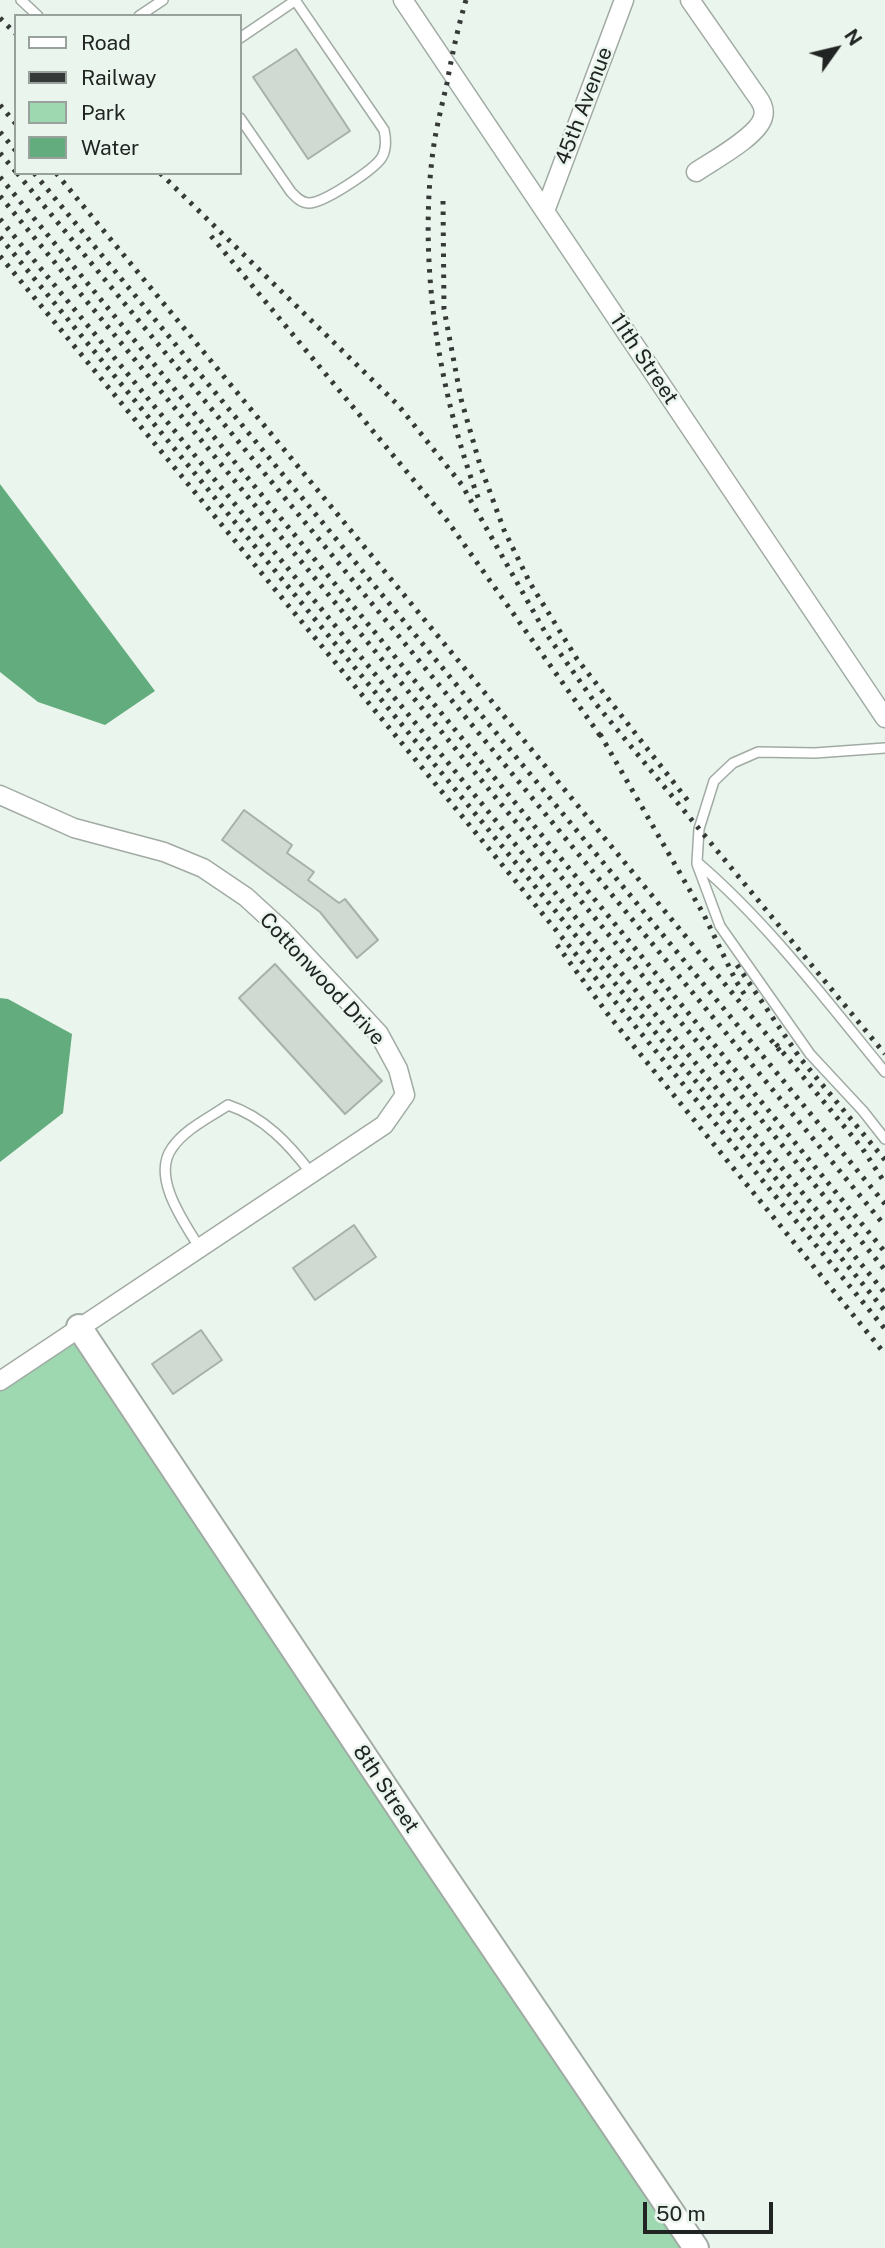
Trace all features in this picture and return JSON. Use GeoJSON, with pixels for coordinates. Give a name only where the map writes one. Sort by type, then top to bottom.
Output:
{"type":"FeatureCollection","features":[{"type":"Feature","properties":{"kind":"street","name":"11th Street"},"geometry":{"type":"LineString","coordinates":[[403,0],[885,718]]}},
{"type":"Feature","properties":{"kind":"street","name":"45th Avenue"},"geometry":{"type":"LineString","coordinates":[[545,211],[624,0]]}},
{"type":"Feature","properties":{"kind":"street"},"geometry":{"type":"LineString","coordinates":[[690,0],[763,106],[763,117],[755,132],[696,172]]}},
{"type":"Feature","properties":{"kind":"street","name":"Cottonwood Drive"},"geometry":{"type":"LineString","coordinates":[[0,795],[74,828],[164,852],[203,868],[246,897],[282,930],[379,1034],[398,1069],[405,1095],[384,1125],[0,1381]]}},
{"type":"Feature","properties":{"kind":"street","name":"8th Street"},"geometry":{"type":"LineString","coordinates":[[79,1327],[690,2245]]}},
{"type":"Feature","properties":{"kind":"lane"},"geometry":{"type":"LineString","coordinates":[[21,0],[36,14]]}},
{"type":"Feature","properties":{"kind":"lane"},"geometry":{"type":"LineString","coordinates":[[142,14],[163,0]]}},
{"type":"Feature","properties":{"kind":"lane"},"geometry":{"type":"LineString","coordinates":[[242,37],[296,0],[384,130],[384,154],[377,164],[324,200],[310,203],[299,200],[291,192],[242,121]]}},
{"type":"Feature","properties":{"kind":"lane"},"geometry":{"type":"LineString","coordinates":[[885,748],[815,753],[758,752],[733,763],[714,781],[699,829],[696,862],[720,926],[810,1054],[885,1139]]}},
{"type":"Feature","properties":{"kind":"lane"},"geometry":{"type":"LineString","coordinates":[[696,862],[733,893],[762,923],[885,1072]]}},
{"type":"Feature","properties":{"kind":"lane"},"geometry":{"type":"LineString","coordinates":[[199,1247],[173,1202],[165,1166],[170,1149],[186,1133],[228,1105],[252,1116],[290,1145],[311,1173]]}},
{"type":"Feature","properties":{"kind":"green space"},"geometry":{"type":"Polygon","coordinates":[[[79,1327],[696,2248],[0,2248],[0,1381],[79,1327]]]}},
{"type":"Feature","properties":{"kind":"water"},"geometry":{"type":"Polygon","coordinates":[[[0,484],[155,691],[105,725],[38,702],[0,672],[0,484]]]}},
{"type":"Feature","properties":{"kind":"water"},"geometry":{"type":"Polygon","coordinates":[[[0,998],[8,999],[72,1034],[63,1113],[0,1162],[0,998]]]}},
{"type":"Feature","properties":{"kind":"building"},"geometry":{"type":"Polygon","coordinates":[[[296,49],[350,131],[308,159],[253,77],[296,49]]]}},
{"type":"Feature","properties":{"kind":"building"},"geometry":{"type":"Polygon","coordinates":[[[244,810],[292,845],[287,853],[314,872],[308,880],[339,903],[345,899],[378,940],[357,958],[320,912],[222,840],[244,810]]]}},
{"type":"Feature","properties":{"kind":"building"},"geometry":{"type":"Polygon","coordinates":[[[275,964],[382,1081],[345,1114],[239,998],[275,964]]]}},
{"type":"Feature","properties":{"kind":"building"},"geometry":{"type":"Polygon","coordinates":[[[354,1225],[376,1257],[315,1300],[293,1268],[354,1225]]]}},
{"type":"Feature","properties":{"kind":"building"},"geometry":{"type":"Polygon","coordinates":[[[201,1330],[222,1360],[173,1394],[152,1364],[201,1330]]]}},
{"type":"Feature","properties":{"kind":"railway"},"geometry":{"type":"LineString","coordinates":[[466,0],[434,142],[428,238],[430,283],[443,373],[453,417],[479,500]]}},
{"type":"Feature","properties":{"kind":"railway"},"geometry":{"type":"LineString","coordinates":[[0,18],[14,32]]}},
{"type":"Feature","properties":{"kind":"railway"},"geometry":{"type":"LineString","coordinates":[[0,105],[14,122]]}},
{"type":"Feature","properties":{"kind":"railway"},"geometry":{"type":"LineString","coordinates":[[0,132],[14,149]]}},
{"type":"Feature","properties":{"kind":"railway"},"geometry":{"type":"LineString","coordinates":[[0,153],[14,170]]}},
{"type":"Feature","properties":{"kind":"railway"},"geometry":{"type":"LineString","coordinates":[[19,175],[885,1226]]}},
{"type":"Feature","properties":{"kind":"railway"},"geometry":{"type":"LineString","coordinates":[[36,175],[885,1204]]}},
{"type":"Feature","properties":{"kind":"railway"},"geometry":{"type":"LineString","coordinates":[[58,175],[781,1052]]}},
{"type":"Feature","properties":{"kind":"railway"},"geometry":{"type":"LineString","coordinates":[[162,175],[398,405],[462,485],[545,632],[596,704],[885,1054]]}},
{"type":"Feature","properties":{"kind":"railway"},"geometry":{"type":"LineString","coordinates":[[0,177],[885,1252]]}},
{"type":"Feature","properties":{"kind":"railway"},"geometry":{"type":"LineString","coordinates":[[0,196],[885,1270]]}},
{"type":"Feature","properties":{"kind":"railway"},"geometry":{"type":"LineString","coordinates":[[443,201],[444,309],[461,399],[480,465],[504,530],[530,583],[577,659],[689,802]]}},
{"type":"Feature","properties":{"kind":"railway"},"geometry":{"type":"LineString","coordinates":[[0,219],[885,1293]]}},
{"type":"Feature","properties":{"kind":"railway"},"geometry":{"type":"LineString","coordinates":[[211,236],[446,519],[604,741]]}},
{"type":"Feature","properties":{"kind":"railway"},"geometry":{"type":"LineString","coordinates":[[0,237],[885,1311]]}},
{"type":"Feature","properties":{"kind":"railway"},"geometry":{"type":"LineString","coordinates":[[0,256],[885,1329]]}},
{"type":"Feature","properties":{"kind":"railway"},"geometry":{"type":"LineString","coordinates":[[600,734],[704,915],[748,1000]]}},
{"type":"Feature","properties":{"kind":"railway"},"geometry":{"type":"LineString","coordinates":[[557,945],[610,1017],[885,1354]]}},
{"type":"Feature","properties":{"kind":"railway"},"geometry":{"type":"LineString","coordinates":[[737,965],[800,1058],[885,1160]]}},
{"type":"Feature","properties":{"kind":"railway"},"geometry":{"type":"LineString","coordinates":[[776,1044],[862,1148],[885,1183]]}}]}
